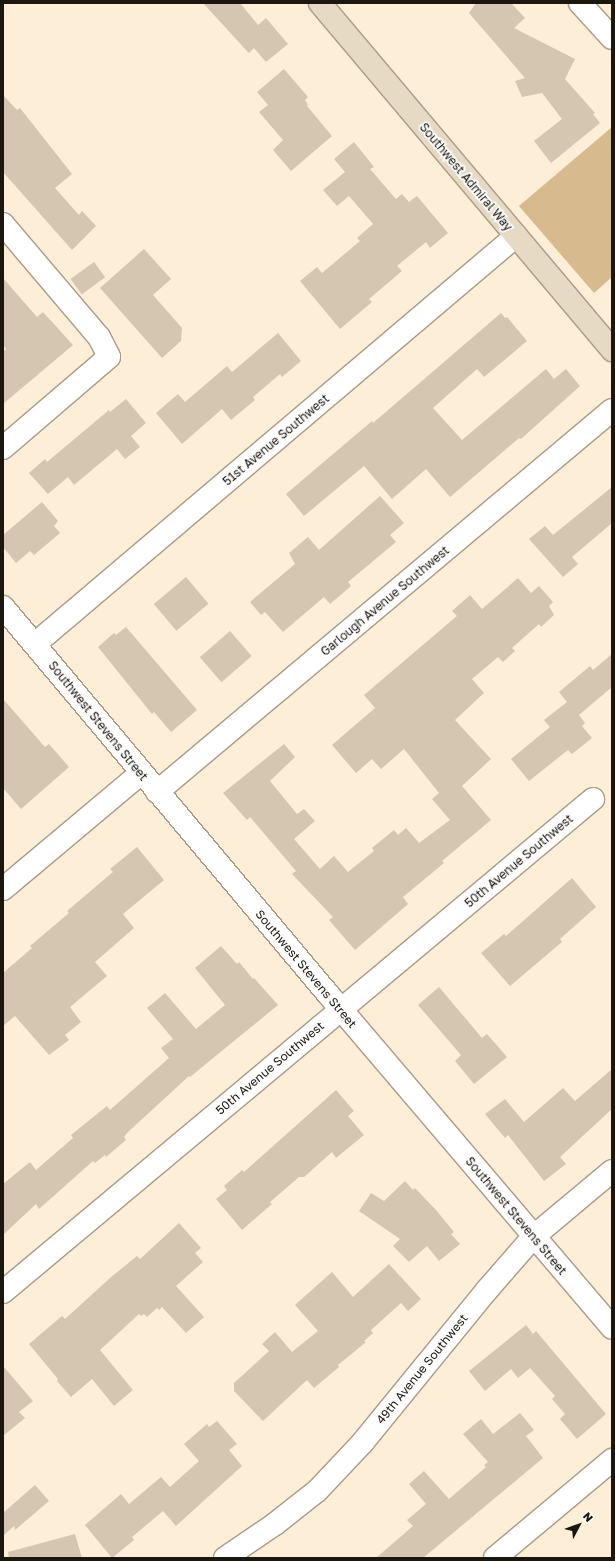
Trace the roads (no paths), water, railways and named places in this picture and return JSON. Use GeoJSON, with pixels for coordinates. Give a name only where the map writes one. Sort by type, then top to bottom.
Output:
{"type":"FeatureCollection","features":[{"type":"Feature","properties":{"kind":"main road","name":"Southwest Admiral Way"},"geometry":{"type":"LineString","coordinates":[[320,3],[612,350]]}},
{"type":"Feature","properties":{"kind":"street"},"geometry":{"type":"LineString","coordinates":[[580,3],[612,38]]}},
{"type":"Feature","properties":{"kind":"street"},"geometry":{"type":"LineString","coordinates":[[3,224],[99,337],[109,357],[3,448]]}},
{"type":"Feature","properties":{"kind":"street","name":"51st Avenue Southwest"},"geometry":{"type":"LineString","coordinates":[[35,644],[516,236]]}},
{"type":"Feature","properties":{"kind":"street","name":"Garlough Avenue Southwest"},"geometry":{"type":"LineString","coordinates":[[157,792],[612,410]]}},
{"type":"Feature","properties":{"kind":"street","name":"Southwest Stevens Street"},"geometry":{"type":"LineString","coordinates":[[3,608],[35,644],[141,773],[533,1237],[612,1328]]}},
{"type":"Feature","properties":{"kind":"street"},"geometry":{"type":"LineString","coordinates":[[3,889],[141,773]]}},
{"type":"Feature","properties":{"kind":"street","name":"50th Avenue Southwest"},"geometry":{"type":"LineString","coordinates":[[3,1292],[593,799]]}},
{"type":"Feature","properties":{"kind":"street","name":"49th Avenue Southwest"},"geometry":{"type":"LineString","coordinates":[[225,1558],[275,1524],[317,1491],[362,1442],[472,1308],[533,1237],[612,1171]]}},
{"type":"Feature","properties":{"kind":"street"},"geometry":{"type":"LineString","coordinates":[[495,1558],[612,1460]]}}]}
